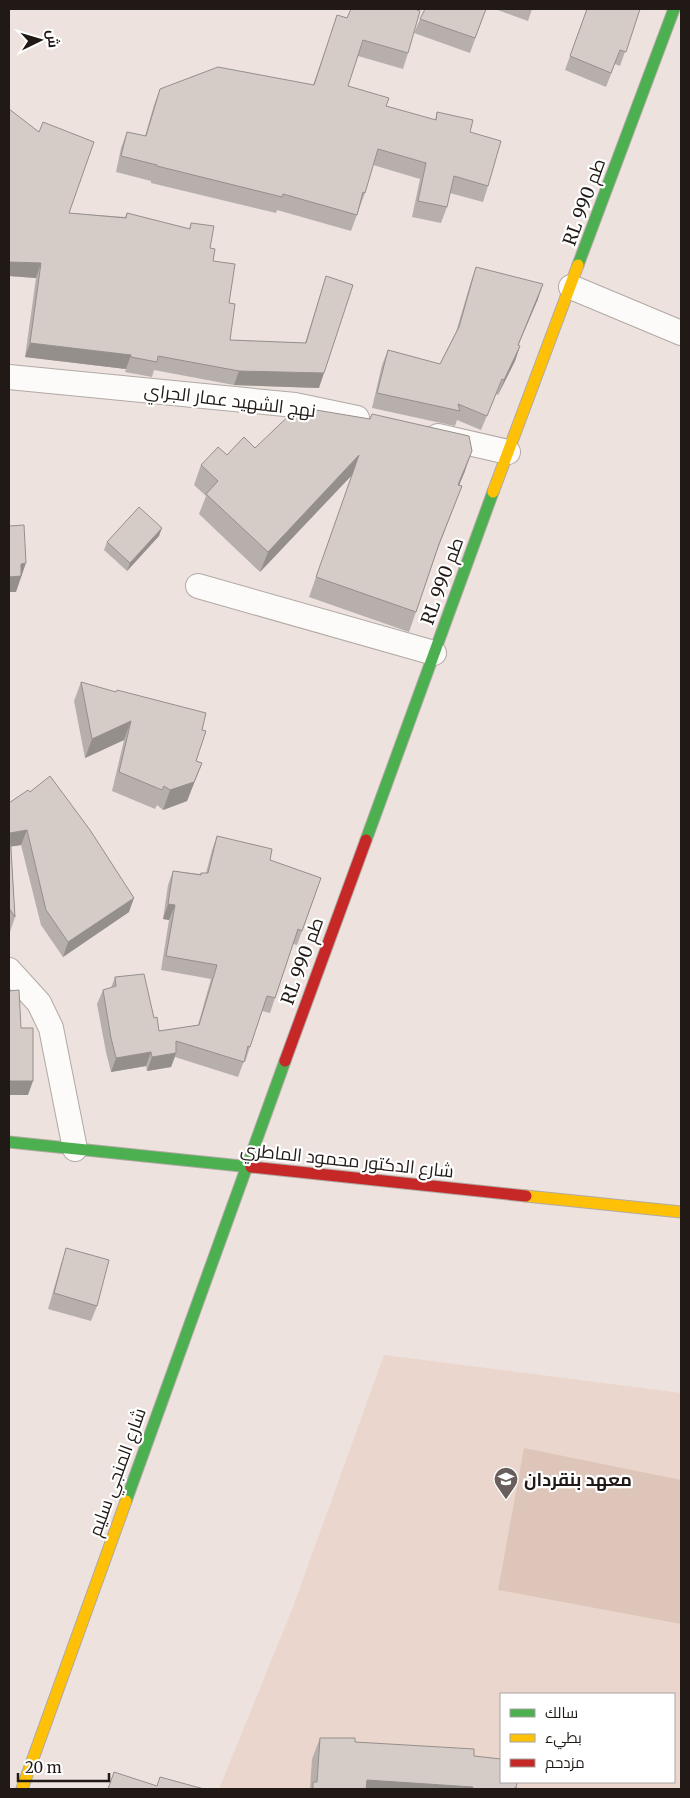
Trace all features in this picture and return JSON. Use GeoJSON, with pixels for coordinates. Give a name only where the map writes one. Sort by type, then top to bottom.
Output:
{"type":"FeatureCollection","features":[{"type":"Feature","properties":{"kind":"street","name":"RL طم 990"},"geometry":{"type":"LineString","coordinates":[[246,1167],[508,452],[674,9]]}},
{"type":"Feature","properties":{"kind":"street"},"geometry":{"type":"LineString","coordinates":[[571,287],[681,333]]}},
{"type":"Feature","properties":{"kind":"street","name":"نهج الشهيد عمار الجراي"},"geometry":{"type":"LineString","coordinates":[[9,377],[295,404],[382,424]]}},
{"type":"Feature","properties":{"kind":"street"},"geometry":{"type":"LineString","coordinates":[[421,432],[508,452]]}},
{"type":"Feature","properties":{"kind":"street"},"geometry":{"type":"LineString","coordinates":[[198,586],[434,653]]}},
{"type":"Feature","properties":{"kind":"street"},"geometry":{"type":"LineString","coordinates":[[9,970],[39,1003],[51,1028],[75,1149]]}},
{"type":"Feature","properties":{"kind":"street","name":"شارع الدكتور محمود الماطري"},"geometry":{"type":"LineString","coordinates":[[9,1142],[681,1212]]}},
{"type":"Feature","properties":{"kind":"street","name":"شارع المنجي سليم"},"geometry":{"type":"LineString","coordinates":[[22,1789],[246,1167]]}},
{"type":"Feature","properties":{"kind":"shaded area","name":"معهد بنقردان"},"geometry":{"type":"Polygon","coordinates":[[[384,1355],[681,1393],[681,1789],[219,1789],[293,1607],[384,1355]]]}},
{"type":"Feature","properties":{"kind":"shaded area"},"geometry":{"type":"Polygon","coordinates":[[[524,1448],[681,1480],[681,1624],[498,1590],[524,1448]]]}},
{"type":"Feature","properties":{"kind":"building"},"geometry":{"type":"Polygon","coordinates":[[[351,9],[415,9],[420,11],[408,53],[363,40],[348,86],[389,98],[386,106],[436,120],[437,112],[473,120],[470,132],[501,141],[488,186],[454,176],[447,207],[418,201],[426,163],[378,149],[357,215],[283,194],[282,197],[121,156],[127,132],[146,136],[160,89],[218,67],[314,85],[337,15],[347,18],[351,9]]]}},
{"type":"Feature","properties":{"kind":"building"},"geometry":{"type":"Polygon","coordinates":[[[425,9],[486,9],[475,38],[420,19],[425,9]]]}},
{"type":"Feature","properties":{"kind":"building"},"geometry":{"type":"Polygon","coordinates":[[[587,9],[640,9],[626,52],[620,50],[611,73],[570,56],[587,9]]]}},
{"type":"Feature","properties":{"kind":"building"},"geometry":{"type":"Polygon","coordinates":[[[9,109],[39,132],[43,122],[94,142],[69,213],[126,218],[127,213],[190,229],[191,223],[214,226],[210,248],[215,249],[213,261],[235,264],[229,303],[235,304],[230,340],[306,343],[326,276],[353,285],[324,373],[239,371],[158,356],[157,362],[131,357],[131,355],[30,343],[41,263],[9,262],[9,109]]]}},
{"type":"Feature","properties":{"kind":"building"},"geometry":{"type":"Polygon","coordinates":[[[476,267],[543,284],[518,345],[520,346],[504,380],[502,379],[487,416],[458,404],[460,411],[377,393],[388,350],[440,364],[459,327],[476,267]]]}},
{"type":"Feature","properties":{"kind":"building"},"geometry":{"type":"Polygon","coordinates":[[[298,407],[370,419],[372,414],[469,436],[472,451],[458,485],[462,486],[439,544],[416,612],[316,577],[359,455],[268,552],[206,494],[218,481],[201,465],[218,447],[227,455],[244,437],[255,448],[298,407]]]}},
{"type":"Feature","properties":{"kind":"building"},"geometry":{"type":"Polygon","coordinates":[[[139,507],[162,528],[130,563],[107,542],[139,507]]]}},
{"type":"Feature","properties":{"kind":"building"},"geometry":{"type":"Polygon","coordinates":[[[24,525],[26,563],[21,564],[21,576],[9,577],[9,526],[24,525]]]}},
{"type":"Feature","properties":{"kind":"building"},"geometry":{"type":"Polygon","coordinates":[[[81,682],[206,713],[202,730],[206,731],[196,761],[202,763],[194,782],[170,790],[164,786],[162,790],[119,772],[131,721],[92,739],[81,682]]]}},
{"type":"Feature","properties":{"kind":"building"},"geometry":{"type":"Polygon","coordinates":[[[50,776],[90,830],[134,898],[68,942],[46,910],[27,830],[10,833],[15,917],[9,908],[9,803],[28,790],[30,792],[50,776]]]}},
{"type":"Feature","properties":{"kind":"building"},"geometry":{"type":"Polygon","coordinates":[[[217,836],[272,849],[270,860],[321,878],[302,931],[298,929],[275,998],[267,996],[244,1062],[176,1041],[176,1053],[152,1057],[151,1052],[116,1058],[103,990],[116,986],[115,977],[144,974],[154,1018],[157,1017],[159,1031],[199,1025],[217,965],[166,956],[175,905],[168,904],[173,871],[201,875],[201,873],[208,873],[217,836]]]}},
{"type":"Feature","properties":{"kind":"building"},"geometry":{"type":"Polygon","coordinates":[[[19,990],[21,1028],[33,1028],[33,1081],[9,1081],[9,991],[19,990]]]}},
{"type":"Feature","properties":{"kind":"building"},"geometry":{"type":"Polygon","coordinates":[[[66,1248],[109,1260],[97,1306],[54,1293],[66,1248]]]}},
{"type":"Feature","properties":{"kind":"building"},"geometry":{"type":"Polygon","coordinates":[[[320,1738],[355,1738],[355,1742],[474,1749],[474,1756],[500,1759],[500,1783],[517,1783],[514,1789],[473,1789],[473,1787],[367,1780],[366,1789],[313,1789],[313,1782],[317,1782],[320,1738]]]}},
{"type":"Feature","properties":{"kind":"building"},"geometry":{"type":"Polygon","coordinates":[[[114,1772],[157,1786],[160,1777],[204,1789],[108,1789],[114,1772]]]}},
{"type":"Feature","properties":{"kind":"traffic: fast"},"geometry":{"type":"LineString","coordinates":[[578,265],[674,9]]}},
{"type":"Feature","properties":{"kind":"traffic: fast"},"geometry":{"type":"LineString","coordinates":[[366,840],[493,492]]}},
{"type":"Feature","properties":{"kind":"traffic: fast"},"geometry":{"type":"LineString","coordinates":[[126,1501],[285,1061]]}},
{"type":"Feature","properties":{"kind":"traffic: fast"},"geometry":{"type":"LineString","coordinates":[[9,1142],[251,1167]]}},
{"type":"Feature","properties":{"kind":"traffic: slow"},"geometry":{"type":"LineString","coordinates":[[493,492],[578,265]]}},
{"type":"Feature","properties":{"kind":"traffic: slow"},"geometry":{"type":"LineString","coordinates":[[526,1196],[681,1212]]}},
{"type":"Feature","properties":{"kind":"traffic: slow"},"geometry":{"type":"LineString","coordinates":[[22,1789],[126,1501]]}},
{"type":"Feature","properties":{"kind":"traffic: jam"},"geometry":{"type":"LineString","coordinates":[[285,1061],[366,840]]}},
{"type":"Feature","properties":{"kind":"traffic: jam"},"geometry":{"type":"LineString","coordinates":[[251,1167],[526,1196]]}},
{"type":"Feature","properties":{"kind":"place","name":"معهد بنقردان"},"geometry":{"type":"Point","coordinates":[506,1500]}}]}
